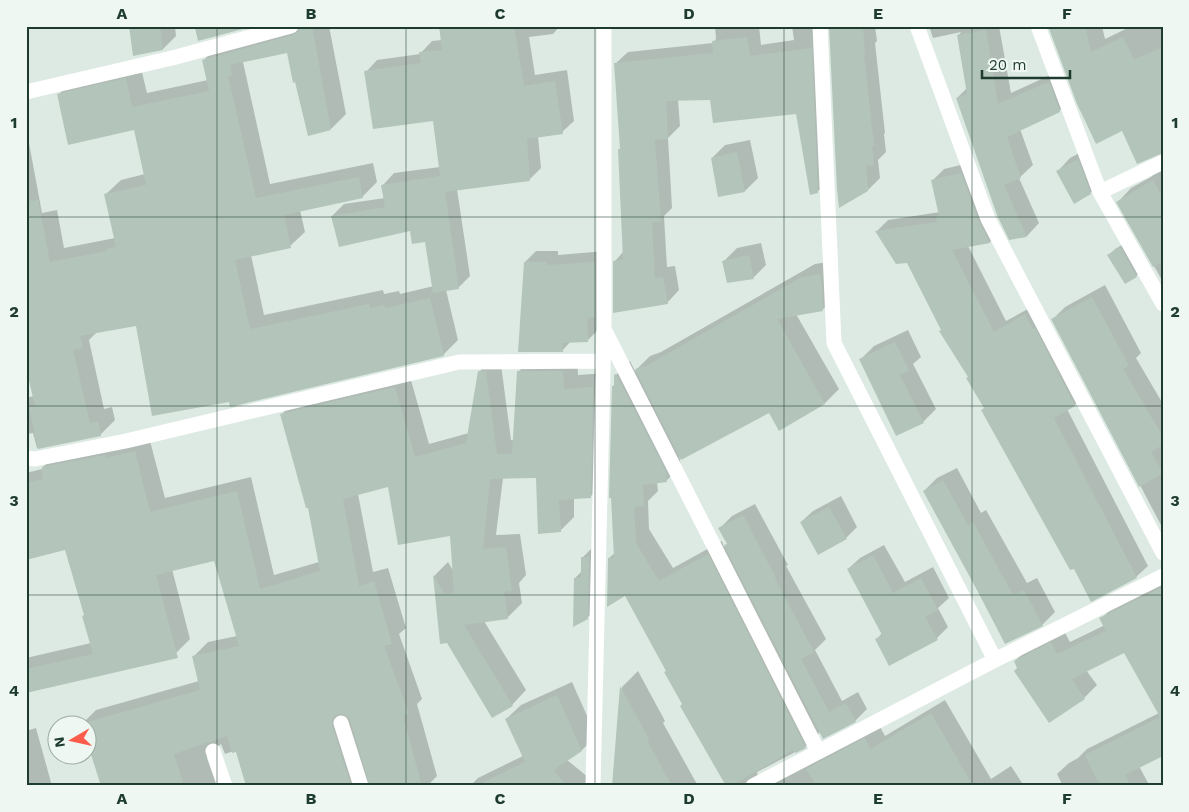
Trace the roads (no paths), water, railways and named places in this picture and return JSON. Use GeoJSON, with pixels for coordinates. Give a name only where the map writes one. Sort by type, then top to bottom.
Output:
{"type":"FeatureCollection","features":[{"type":"Feature","properties":{"kind":"street"},"geometry":{"type":"LineString","coordinates":[[26,92],[172,58],[291,26]]}},
{"type":"Feature","properties":{"kind":"street"},"geometry":{"type":"LineString","coordinates":[[594,786],[604,329],[604,26]]}},
{"type":"Feature","properties":{"kind":"street"},"geometry":{"type":"LineString","coordinates":[[820,26],[834,343],[995,660]]}},
{"type":"Feature","properties":{"kind":"street"},"geometry":{"type":"LineString","coordinates":[[917,26],[988,219],[1163,553]]}},
{"type":"Feature","properties":{"kind":"street"},"geometry":{"type":"LineString","coordinates":[[1038,26],[1100,192],[1163,304]]}},
{"type":"Feature","properties":{"kind":"street"},"geometry":{"type":"LineString","coordinates":[[1100,192],[1163,162]]}},
{"type":"Feature","properties":{"kind":"street"},"geometry":{"type":"LineString","coordinates":[[604,329],[818,751]]}},
{"type":"Feature","properties":{"kind":"street"},"geometry":{"type":"LineString","coordinates":[[26,458],[35,460],[126,441],[459,362],[603,361]]}},
{"type":"Feature","properties":{"kind":"street"},"geometry":{"type":"LineString","coordinates":[[752,786],[995,660],[1163,576]]}},
{"type":"Feature","properties":{"kind":"street"},"geometry":{"type":"LineString","coordinates":[[341,722],[361,786]]}},
{"type":"Feature","properties":{"kind":"street"},"geometry":{"type":"LineString","coordinates":[[213,751],[225,786]]}}]}
